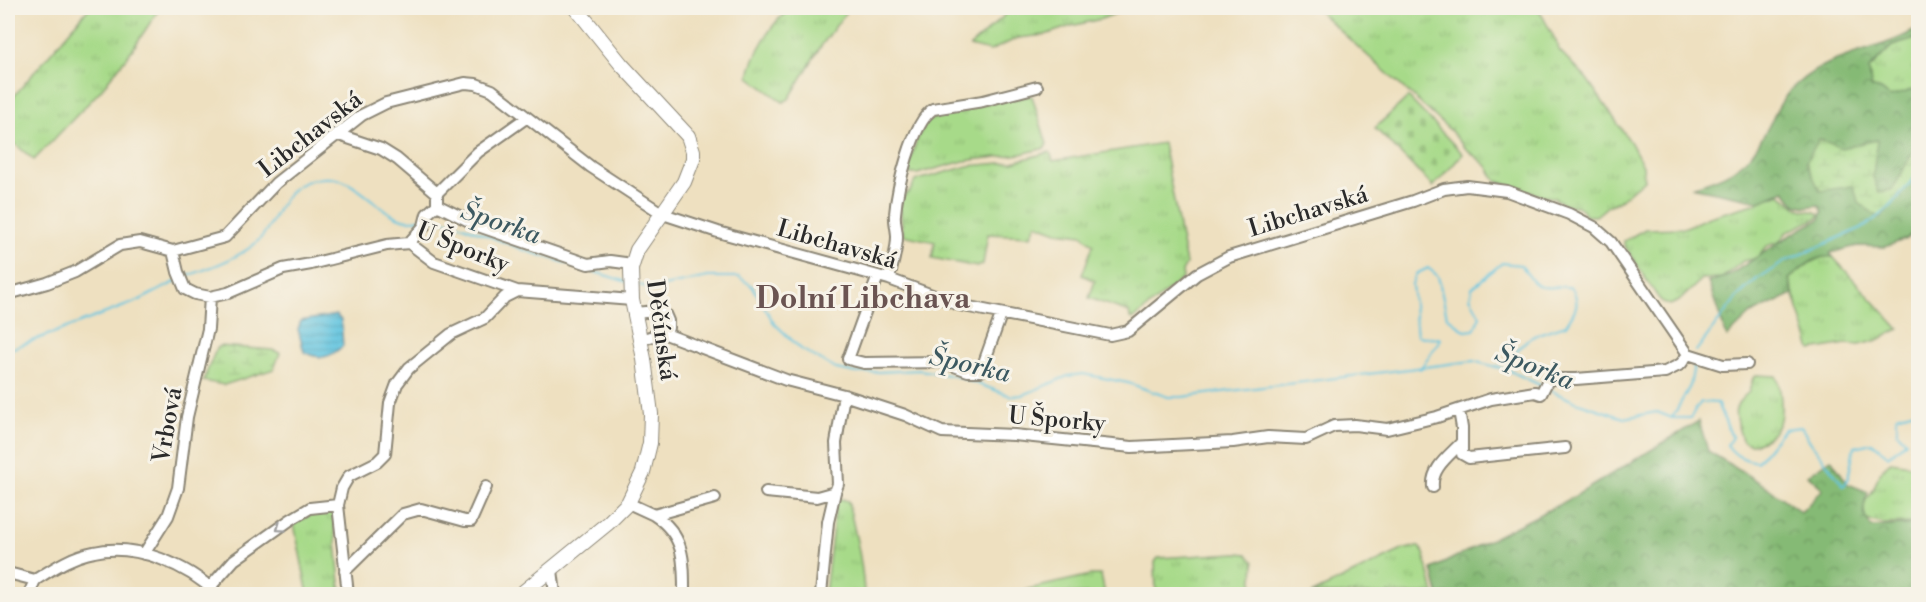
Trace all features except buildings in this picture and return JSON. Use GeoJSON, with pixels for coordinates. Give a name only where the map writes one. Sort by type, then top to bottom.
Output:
{"type":"FeatureCollection","features":[{"type":"Feature","properties":{"kind":"main road","name":"Děčínská"},"geometry":{"type":"LineString","coordinates":[[521,594],[552,570],[628,503],[643,472],[650,443],[651,414],[632,302],[631,269],[637,250],[690,172],[693,155],[690,140],[679,125],[621,64],[576,8]]}},
{"type":"Feature","properties":{"kind":"street","name":"Libchavská"},"geometry":{"type":"LineString","coordinates":[[173,251],[225,237],[276,183],[362,115],[386,103],[465,83],[492,90],[591,167],[663,214],[718,232],[884,277],[959,305],[1000,315],[1110,335],[1128,331],[1197,274],[1229,257],[1413,201],[1444,189],[1467,186],[1507,192],[1569,214],[1594,227],[1611,242],[1693,356]]}},
{"type":"Feature","properties":{"kind":"street"},"geometry":{"type":"LineString","coordinates":[[1000,315],[981,371],[968,371],[943,362],[864,363],[848,359],[884,277],[897,237],[894,216],[899,185],[913,141],[927,114],[933,110],[1037,87]]}},
{"type":"Feature","properties":{"kind":"street"},"geometry":{"type":"LineString","coordinates":[[409,243],[424,226],[427,214],[437,205],[437,193],[478,152],[526,118]]}},
{"type":"Feature","properties":{"kind":"street"},"geometry":{"type":"LineString","coordinates":[[336,134],[381,149],[397,159],[437,193]]}},
{"type":"Feature","properties":{"kind":"street"},"geometry":{"type":"LineString","coordinates":[[437,205],[481,227],[588,264],[610,261],[631,269]]}},
{"type":"Feature","properties":{"kind":"street"},"geometry":{"type":"LineString","coordinates":[[8,294],[75,272],[120,245],[140,242],[173,251],[185,289],[210,297]]}},
{"type":"Feature","properties":{"kind":"street","name":"U Šporky"},"geometry":{"type":"LineString","coordinates":[[210,297],[228,293],[283,268],[311,264],[387,245],[409,243],[434,262],[517,291],[632,302],[665,314],[668,328],[663,333],[786,380],[844,395],[905,416],[942,432],[1014,435],[1132,447],[1233,442],[1268,437],[1306,439],[1334,426],[1354,425],[1387,429],[1491,399],[1535,392],[1541,394],[1548,380],[1665,372],[1693,356]]}},
{"type":"Feature","properties":{"kind":"street"},"geometry":{"type":"LineString","coordinates":[[348,594],[334,505],[349,476],[377,462],[385,454],[390,403],[397,384],[409,368],[451,334],[484,318],[505,297],[517,291]]}},
{"type":"Feature","properties":{"kind":"street","name":"Vrbová"},"geometry":{"type":"LineString","coordinates":[[144,554],[168,516],[178,488],[187,417],[208,329],[210,297]]}},
{"type":"Feature","properties":{"kind":"street"},"geometry":{"type":"LineString","coordinates":[[640,340],[663,333]]}},
{"type":"Feature","properties":{"kind":"street"},"geometry":{"type":"LineString","coordinates":[[1693,356],[1724,365],[1747,364]]}},
{"type":"Feature","properties":{"kind":"street"},"geometry":{"type":"LineString","coordinates":[[821,594],[828,522],[838,484],[836,443],[844,395]]}},
{"type":"Feature","properties":{"kind":"street"},"geometry":{"type":"LineString","coordinates":[[1459,410],[1462,454],[1469,458],[1565,448]]}},
{"type":"Feature","properties":{"kind":"street"},"geometry":{"type":"LineString","coordinates":[[1433,488],[1432,479],[1437,469],[1461,443]]}},
{"type":"Feature","properties":{"kind":"street"},"geometry":{"type":"LineString","coordinates":[[345,571],[403,514],[421,509],[471,521],[486,487]]}},
{"type":"Feature","properties":{"kind":"street"},"geometry":{"type":"LineString","coordinates":[[766,492],[817,497],[835,492]]}},
{"type":"Feature","properties":{"kind":"street"},"geometry":{"type":"LineString","coordinates":[[654,515],[714,498]]}},
{"type":"Feature","properties":{"kind":"street"},"geometry":{"type":"LineString","coordinates":[[628,503],[668,524],[682,550],[685,575],[684,594]]}},
{"type":"Feature","properties":{"kind":"street"},"geometry":{"type":"LineString","coordinates":[[28,594],[35,580],[66,561],[95,551],[144,554],[169,561],[210,592],[234,560],[290,520],[310,508],[334,505]]}},
{"type":"Feature","properties":{"kind":"street"},"geometry":{"type":"LineString","coordinates":[[552,570],[555,594]]}},
{"type":"Feature","properties":{"kind":"street"},"geometry":{"type":"LineString","coordinates":[[8,573],[35,580]]}},
{"type":"Feature","properties":{"kind":"green space"},"geometry":{"type":"Polygon","coordinates":[[[89,8],[160,8],[130,53],[100,91],[34,160],[8,138],[8,103],[89,8]]]}},
{"type":"Feature","properties":{"kind":"green space"},"geometry":{"type":"Polygon","coordinates":[[[794,8],[849,8],[819,49],[789,99],[783,102],[749,77],[754,58],[765,38],[779,19],[794,8]]]}},
{"type":"Feature","properties":{"kind":"green space"},"geometry":{"type":"Polygon","coordinates":[[[1011,8],[1130,8],[1045,35],[1018,38],[990,51],[970,46],[1011,8]]]}},
{"type":"Feature","properties":{"kind":"green space"},"geometry":{"type":"Polygon","coordinates":[[[1315,8],[1538,8],[1559,50],[1587,79],[1631,143],[1643,166],[1644,180],[1596,216],[1586,216],[1578,206],[1568,206],[1554,198],[1496,181],[1487,166],[1464,147],[1451,131],[1315,8]]]}},
{"type":"Feature","properties":{"kind":"green space"},"geometry":{"type":"Polygon","coordinates":[[[1918,29],[1918,38],[1892,46],[1869,69],[1871,87],[1881,90],[1890,97],[1918,88],[1918,229],[1906,239],[1885,247],[1857,246],[1830,253],[1833,257],[1820,258],[1809,263],[1789,279],[1793,294],[1751,314],[1727,337],[1708,282],[1728,276],[1792,234],[1820,219],[1823,212],[1819,205],[1806,207],[1795,204],[1785,191],[1759,201],[1691,187],[1720,177],[1749,157],[1786,95],[1808,75],[1830,63],[1893,41],[1918,29]]]}},
{"type":"Feature","properties":{"kind":"green space"},"geometry":{"type":"Polygon","coordinates":[[[1918,38],[1918,88],[1890,97],[1881,90],[1871,87],[1869,69],[1892,46],[1918,38]]]}},
{"type":"Feature","properties":{"kind":"green space"},"geometry":{"type":"Polygon","coordinates":[[[1032,96],[1047,144],[1045,148],[1021,154],[964,161],[917,174],[911,174],[908,171],[920,133],[934,118],[974,106],[1032,96]]]}},
{"type":"Feature","properties":{"kind":"green space"},"geometry":{"type":"Polygon","coordinates":[[[1408,97],[1463,154],[1433,187],[1375,128],[1408,97]]]}},
{"type":"Feature","properties":{"kind":"green space"},"geometry":{"type":"Polygon","coordinates":[[[1819,139],[1841,148],[1877,140],[1873,177],[1879,193],[1893,189],[1918,143],[1918,177],[1880,218],[1859,203],[1853,186],[1820,191],[1806,162],[1819,139]]]}},
{"type":"Feature","properties":{"kind":"green space"},"geometry":{"type":"Polygon","coordinates":[[[1163,143],[1186,264],[1182,272],[1183,278],[1134,319],[1130,318],[1129,312],[1089,298],[1095,281],[1082,275],[1093,245],[1082,235],[1057,232],[1036,224],[1031,236],[988,234],[983,264],[977,267],[932,258],[935,242],[903,235],[900,206],[902,197],[910,191],[915,181],[968,166],[1013,162],[1050,152],[1053,161],[1163,143]]]}},
{"type":"Feature","properties":{"kind":"green space"},"geometry":{"type":"Polygon","coordinates":[[[1780,194],[1800,209],[1820,214],[1819,217],[1787,232],[1778,243],[1766,247],[1758,258],[1743,261],[1722,278],[1702,279],[1679,301],[1670,305],[1663,303],[1657,296],[1624,245],[1624,241],[1645,229],[1684,228],[1709,217],[1780,194]]]}},
{"type":"Feature","properties":{"kind":"green space"},"geometry":{"type":"Polygon","coordinates":[[[1829,254],[1899,329],[1878,340],[1859,345],[1846,344],[1811,350],[1789,279],[1811,262],[1829,254]]]}},
{"type":"Feature","properties":{"kind":"green space"},"geometry":{"type":"Polygon","coordinates":[[[219,346],[272,350],[280,353],[274,369],[224,385],[203,381],[219,346]]]}},
{"type":"Feature","properties":{"kind":"green space"},"geometry":{"type":"Polygon","coordinates":[[[1756,375],[1776,376],[1781,412],[1779,423],[1773,433],[1758,443],[1752,444],[1742,440],[1735,414],[1738,403],[1749,392],[1756,375]]]}},
{"type":"Feature","properties":{"kind":"green space"},"geometry":{"type":"Polygon","coordinates":[[[1699,421],[1708,451],[1767,487],[1801,512],[1823,489],[1808,475],[1831,459],[1848,484],[1868,492],[1864,510],[1872,527],[1918,524],[1918,594],[1438,594],[1432,569],[1572,498],[1699,421]]]}},
{"type":"Feature","properties":{"kind":"green space"},"geometry":{"type":"Polygon","coordinates":[[[1891,462],[1916,466],[1918,463],[1918,523],[1884,524],[1866,520],[1864,502],[1871,494],[1880,473],[1891,462]]]}},
{"type":"Feature","properties":{"kind":"green space"},"geometry":{"type":"Polygon","coordinates":[[[842,499],[848,501],[860,559],[864,594],[825,594],[836,501],[842,499]]]}},
{"type":"Feature","properties":{"kind":"green space"},"geometry":{"type":"Polygon","coordinates":[[[333,511],[341,594],[308,594],[294,524],[315,512],[333,511]]]}},
{"type":"Feature","properties":{"kind":"green space"},"geometry":{"type":"Polygon","coordinates":[[[1419,547],[1424,553],[1434,594],[1311,594],[1402,550],[1419,547]]]}},
{"type":"Feature","properties":{"kind":"green space"},"geometry":{"type":"Polygon","coordinates":[[[1247,554],[1254,562],[1252,594],[1156,594],[1155,562],[1158,558],[1247,554]]]}},
{"type":"Feature","properties":{"kind":"green space"},"geometry":{"type":"Polygon","coordinates":[[[1091,575],[1101,575],[1105,594],[1021,594],[1029,589],[1091,575]]]}},
{"type":"Feature","properties":{"kind":"water"},"geometry":{"type":"Polygon","coordinates":[[[336,315],[341,320],[343,346],[325,357],[304,352],[298,329],[301,321],[336,315]]]}},
{"type":"Feature","properties":{"kind":"waterway"},"geometry":{"type":"LineString","coordinates":[[1696,351],[1737,297],[1757,279],[1786,261],[1866,226],[1891,206],[1918,173]]}},
{"type":"Feature","properties":{"kind":"waterway","name":"Šporka"},"geometry":{"type":"LineString","coordinates":[[184,277],[227,261],[251,247],[269,227],[287,196],[307,181],[323,178],[345,182],[393,215],[408,220],[421,219]]}},
{"type":"Feature","properties":{"kind":"waterway","name":"Šporka"},"geometry":{"type":"LineString","coordinates":[[430,219],[453,222],[524,250],[627,282]]}},
{"type":"Feature","properties":{"kind":"waterway"},"geometry":{"type":"LineString","coordinates":[[1420,369],[1441,339],[1417,336],[1412,284],[1416,274],[1428,268],[1438,276],[1447,317],[1465,331],[1474,330],[1480,316],[1470,297],[1472,288],[1502,263],[1521,265],[1533,281],[1541,287],[1572,288],[1576,299],[1574,311],[1566,325],[1537,334],[1523,343],[1508,370]]}},
{"type":"Feature","properties":{"kind":"waterway","name":"Šporka"},"geometry":{"type":"LineString","coordinates":[[638,285],[654,288],[708,277],[739,277],[752,286],[774,323],[801,349],[836,369],[857,373],[920,370],[959,377],[1011,396],[1023,395],[1068,376],[1083,374],[1128,383],[1168,397],[1182,397],[1473,361],[1508,370],[1542,386]]}},
{"type":"Feature","properties":{"kind":"waterway","name":"Šporka"},"geometry":{"type":"LineString","coordinates":[[8,350],[138,301],[177,281]]}},
{"type":"Feature","properties":{"kind":"waterway"},"geometry":{"type":"LineString","coordinates":[[1672,418],[1690,386],[1695,360]]}},
{"type":"Feature","properties":{"kind":"waterway","name":"Šporka"},"geometry":{"type":"LineString","coordinates":[[1547,389],[1576,402],[1624,418],[1657,412],[1672,418],[1690,418],[1701,402],[1717,403],[1732,437],[1727,445],[1740,457],[1757,462],[1784,429],[1801,427],[1844,486],[1848,479],[1854,447],[1872,443],[1889,456],[1906,441],[1897,432],[1897,416],[1918,410]]}},
{"type":"Feature","properties":{"kind":"district","name":"Dolní Libchava"},"geometry":{"type":"Point","coordinates":[863,298]}}]}
